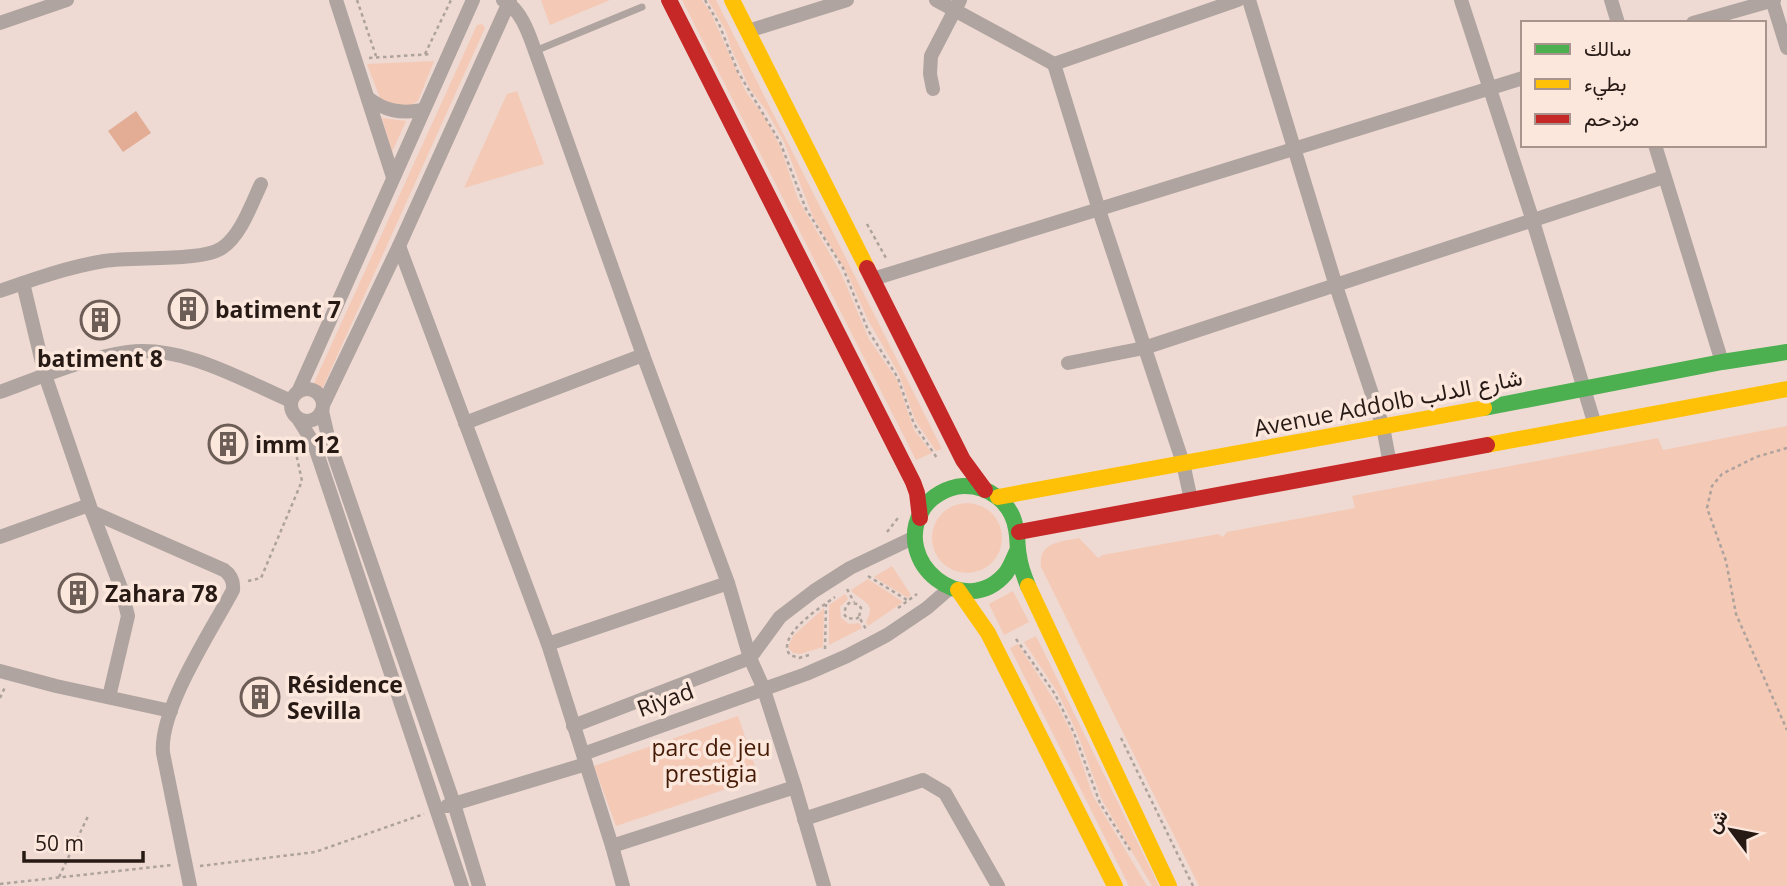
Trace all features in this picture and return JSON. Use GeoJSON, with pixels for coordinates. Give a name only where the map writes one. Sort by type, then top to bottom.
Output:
{"type":"FeatureCollection","features":[{"type":"Feature","properties":{"kind":"main road"},"geometry":{"type":"LineString","coordinates":[[669,0],[914,482],[918,493],[920,518]]}},
{"type":"Feature","properties":{"kind":"main road"},"geometry":{"type":"LineString","coordinates":[[732,0],[963,460],[992,493],[1008,506],[1015,519],[1029,589],[1169,886]]}},
{"type":"Feature","properties":{"kind":"main road","name":"Avenue Addolb شارع الدلب"},"geometry":{"type":"LineString","coordinates":[[992,493],[1182,463],[1787,352]]}},
{"type":"Feature","properties":{"kind":"main road"},"geometry":{"type":"LineString","coordinates":[[1018,540],[1191,500],[1787,389]]}},
{"type":"Feature","properties":{"kind":"main road"},"geometry":{"type":"LineString","coordinates":[[992,493],[972,486],[946,489],[926,506],[915,537],[916,550],[928,574],[938,583],[954,589],[971,590],[996,581],[1006,572],[1018,540]]}},
{"type":"Feature","properties":{"kind":"main road"},"geometry":{"type":"LineString","coordinates":[[954,589],[979,618],[993,641],[1115,886]]}},
{"type":"Feature","properties":{"kind":"street"},"geometry":{"type":"LineString","coordinates":[[0,23],[67,0]]}},
{"type":"Feature","properties":{"kind":"street"},"geometry":{"type":"LineString","coordinates":[[336,0],[393,177]]}},
{"type":"Feature","properties":{"kind":"street"},"geometry":{"type":"LineString","coordinates":[[462,886],[314,444],[295,406],[422,110],[473,0]]}},
{"type":"Feature","properties":{"kind":"street"},"geometry":{"type":"LineString","coordinates":[[748,31],[847,0]]}},
{"type":"Feature","properties":{"kind":"street"},"geometry":{"type":"LineString","coordinates":[[936,0],[957,4],[1054,64],[1182,463],[1191,500]]}},
{"type":"Feature","properties":{"kind":"street"},"geometry":{"type":"LineString","coordinates":[[1054,64],[1238,0]]}},
{"type":"Feature","properties":{"kind":"street"},"geometry":{"type":"LineString","coordinates":[[1249,0],[1336,286],[1383,427],[1390,464]]}},
{"type":"Feature","properties":{"kind":"street"},"geometry":{"type":"LineString","coordinates":[[1461,0],[1532,218],[1595,425]]}},
{"type":"Feature","properties":{"kind":"street"},"geometry":{"type":"LineString","coordinates":[[1611,0],[1617,21]]}},
{"type":"Feature","properties":{"kind":"street"},"geometry":{"type":"LineString","coordinates":[[1700,21],[1773,0],[1787,48]]}},
{"type":"Feature","properties":{"kind":"street"},"geometry":{"type":"LineString","coordinates":[[0,392],[101,358],[145,352],[193,360],[295,406],[305,422],[316,419],[399,246],[507,1],[521,18],[536,51],[643,355],[728,583],[750,658],[763,687],[795,787],[824,886]]}},
{"type":"Feature","properties":{"kind":"street"},"geometry":{"type":"LineString","coordinates":[[933,89],[930,74],[932,56],[957,4]]}},
{"type":"Feature","properties":{"kind":"street"},"geometry":{"type":"LineString","coordinates":[[873,279],[1521,79]]}},
{"type":"Feature","properties":{"kind":"street"},"geometry":{"type":"LineString","coordinates":[[368,98],[388,110],[422,110]]}},
{"type":"Feature","properties":{"kind":"street"},"geometry":{"type":"LineString","coordinates":[[1656,147],[1722,362]]}},
{"type":"Feature","properties":{"kind":"street"},"geometry":{"type":"LineString","coordinates":[[1069,363],[1144,348],[1336,286],[1532,218],[1664,177]]}},
{"type":"Feature","properties":{"kind":"street"},"geometry":{"type":"LineString","coordinates":[[0,291],[68,269],[104,261],[178,257],[218,251],[239,228],[261,184]]}},
{"type":"Feature","properties":{"kind":"street"},"geometry":{"type":"LineString","coordinates":[[399,246],[548,644],[623,886]]}},
{"type":"Feature","properties":{"kind":"street"},"geometry":{"type":"LineString","coordinates":[[23,283],[45,375],[90,508],[121,588],[128,617],[109,696]]}},
{"type":"Feature","properties":{"kind":"street"},"geometry":{"type":"LineString","coordinates":[[465,423],[643,355]]}},
{"type":"Feature","properties":{"kind":"street"},"geometry":{"type":"LineString","coordinates":[[295,406],[311,389],[317,392],[323,407],[329,441],[454,804],[479,886]]}},
{"type":"Feature","properties":{"kind":"street"},"geometry":{"type":"LineString","coordinates":[[0,537],[90,508],[224,570],[234,583],[233,590],[171,711],[163,733],[163,748],[190,886]]}},
{"type":"Feature","properties":{"kind":"street"},"geometry":{"type":"LineString","coordinates":[[573,726],[750,658],[780,617],[823,585],[888,548],[915,537]]}},
{"type":"Feature","properties":{"kind":"street"},"geometry":{"type":"LineString","coordinates":[[548,644],[728,583]]}},
{"type":"Feature","properties":{"kind":"street"},"geometry":{"type":"LineString","coordinates":[[763,687],[806,674],[857,651],[887,635],[954,589]]}},
{"type":"Feature","properties":{"kind":"street"},"geometry":{"type":"LineString","coordinates":[[0,671],[171,711]]}},
{"type":"Feature","properties":{"kind":"street","name":"Riyad"},"geometry":{"type":"LineString","coordinates":[[436,810],[584,759],[763,687]]}},
{"type":"Feature","properties":{"kind":"street"},"geometry":{"type":"LineString","coordinates":[[804,819],[923,780],[945,793],[998,886]]}},
{"type":"Feature","properties":{"kind":"street"},"geometry":{"type":"LineString","coordinates":[[612,846],[795,787]]}},
{"type":"Feature","properties":{"kind":"lane"},"geometry":{"type":"LineString","coordinates":[[536,51],[642,7]]}},
{"type":"Feature","properties":{"kind":"path"},"geometry":{"type":"LineString","coordinates":[[357,0],[377,58]]}},
{"type":"Feature","properties":{"kind":"path"},"geometry":{"type":"LineString","coordinates":[[425,54],[450,0]]}},
{"type":"Feature","properties":{"kind":"path"},"geometry":{"type":"LineString","coordinates":[[705,0],[719,24],[738,72],[780,142],[806,209],[843,268],[868,330],[898,378],[914,424],[937,458]]}},
{"type":"Feature","properties":{"kind":"path"},"geometry":{"type":"LineString","coordinates":[[355,60],[448,53]]}},
{"type":"Feature","properties":{"kind":"path"},"geometry":{"type":"LineString","coordinates":[[234,583],[261,578],[302,481],[298,457],[286,422],[295,406]]}},
{"type":"Feature","properties":{"kind":"path"},"geometry":{"type":"LineString","coordinates":[[1787,447],[1756,457],[1723,474],[1712,486],[1707,508],[1726,561],[1736,614],[1787,730]]}},
{"type":"Feature","properties":{"kind":"path"},"geometry":{"type":"LineString","coordinates":[[888,548],[882,536],[893,527],[900,512]]}},
{"type":"Feature","properties":{"kind":"path"},"geometry":{"type":"LineString","coordinates":[[876,572],[868,576],[908,601]]}},
{"type":"Feature","properties":{"kind":"path"},"geometry":{"type":"LineString","coordinates":[[856,583],[847,589],[854,603],[861,608],[859,617],[866,629]]}},
{"type":"Feature","properties":{"kind":"path"},"geometry":{"type":"LineString","coordinates":[[895,610],[917,594]]}},
{"type":"Feature","properties":{"kind":"path"},"geometry":{"type":"LineString","coordinates":[[832,646],[794,658],[787,652],[786,645],[793,633],[838,595]]}},
{"type":"Feature","properties":{"kind":"path"},"geometry":{"type":"LineString","coordinates":[[854,603],[846,606],[844,614],[851,620],[859,617]]}},
{"type":"Feature","properties":{"kind":"path"},"geometry":{"type":"LineString","coordinates":[[825,649],[826,604]]}},
{"type":"Feature","properties":{"kind":"path"},"geometry":{"type":"LineString","coordinates":[[860,633],[875,624]]}},
{"type":"Feature","properties":{"kind":"path"},"geometry":{"type":"LineString","coordinates":[[1016,639],[1055,694],[1074,733],[1100,803],[1133,855]]}},
{"type":"Feature","properties":{"kind":"path"},"geometry":{"type":"LineString","coordinates":[[1120,736],[1193,886]]}},
{"type":"Feature","properties":{"kind":"path"},"geometry":{"type":"LineString","coordinates":[[0,884],[315,852],[436,810]]}},
{"type":"Feature","properties":{"kind":"path"},"geometry":{"type":"LineString","coordinates":[[59,877],[89,814]]}},
{"type":"Feature","properties":{"kind":"green space"},"geometry":{"type":"Polygon","coordinates":[[[541,0],[610,0],[550,25],[541,0]]]}},
{"type":"Feature","properties":{"kind":"green space"},"geometry":{"type":"Polygon","coordinates":[[[682,0],[702,0],[711,13],[746,92],[763,115],[780,146],[798,199],[841,273],[869,339],[897,380],[914,430],[932,453],[916,460],[682,0]]]}},
{"type":"Feature","properties":{"kind":"green space"},"geometry":{"type":"Polygon","coordinates":[[[708,0],[716,0],[942,449],[936,451],[915,420],[899,374],[868,320],[847,273],[813,217],[784,142],[766,110],[750,89],[726,31],[708,0]]]}},
{"type":"Feature","properties":{"kind":"green space"},"geometry":{"type":"Polygon","coordinates":[[[482,24],[485,28],[323,387],[317,388],[314,383],[477,25],[482,24]]]}},
{"type":"Feature","properties":{"kind":"green space"},"geometry":{"type":"Polygon","coordinates":[[[434,61],[418,101],[399,108],[380,98],[367,64],[434,61]]]}},
{"type":"Feature","properties":{"kind":"green space"},"geometry":{"type":"Polygon","coordinates":[[[517,91],[544,164],[464,188],[507,94],[517,91]]]}},
{"type":"Feature","properties":{"kind":"green space"},"geometry":{"type":"Polygon","coordinates":[[[382,118],[406,121],[392,152],[382,118]]]}},
{"type":"Feature","properties":{"kind":"green space"},"geometry":{"type":"Polygon","coordinates":[[[1787,426],[1787,886],[1199,886],[1041,567],[1043,552],[1047,548],[1079,538],[1098,558],[1218,534],[1223,537],[1227,532],[1355,508],[1352,496],[1658,438],[1663,450],[1787,426]]]}},
{"type":"Feature","properties":{"kind":"green space"},"geometry":{"type":"Polygon","coordinates":[[[967,503],[986,509],[996,519],[1002,538],[996,557],[986,567],[967,573],[948,567],[938,557],[932,538],[938,519],[948,509],[967,503]]]}},
{"type":"Feature","properties":{"kind":"green space"},"geometry":{"type":"Polygon","coordinates":[[[892,566],[911,595],[908,598],[874,577],[892,566]]]}},
{"type":"Feature","properties":{"kind":"green space"},"geometry":{"type":"Polygon","coordinates":[[[868,579],[903,602],[868,626],[866,622],[869,606],[851,590],[868,579]]]}},
{"type":"Feature","properties":{"kind":"green space"},"geometry":{"type":"Polygon","coordinates":[[[1013,591],[1029,622],[1004,635],[989,604],[1013,591]]]}},
{"type":"Feature","properties":{"kind":"green space"},"geometry":{"type":"Polygon","coordinates":[[[845,594],[848,599],[840,607],[841,618],[849,624],[859,623],[862,628],[829,645],[829,605],[845,594]]]}},
{"type":"Feature","properties":{"kind":"green space"},"geometry":{"type":"Polygon","coordinates":[[[824,608],[823,647],[800,654],[793,653],[788,647],[793,636],[824,608]]]}},
{"type":"Feature","properties":{"kind":"green space"},"geometry":{"type":"Polygon","coordinates":[[[1036,636],[1159,886],[1152,886],[1102,800],[1078,735],[1058,693],[1024,642],[1036,636]]]}},
{"type":"Feature","properties":{"kind":"green space"},"geometry":{"type":"Polygon","coordinates":[[[1018,644],[1058,706],[1072,734],[1093,796],[1147,886],[1129,886],[1010,648],[1018,644]]]}},
{"type":"Feature","properties":{"kind":"green space","name":"parc de jeu prestigia"},"geometry":{"type":"Polygon","coordinates":[[[738,716],[759,778],[616,826],[594,766],[738,716]]]}},
{"type":"Feature","properties":{"kind":"shaded area"},"geometry":{"type":"Polygon","coordinates":[[[136,111],[151,133],[123,152],[108,131],[136,111]]]}},
{"type":"Feature","properties":{"kind":"traffic: fast"},"geometry":{"type":"LineString","coordinates":[[1484,408],[1787,352]]}},
{"type":"Feature","properties":{"kind":"traffic: fast"},"geometry":{"type":"LineString","coordinates":[[1018,549],[1006,573],[989,586],[971,591],[953,588],[937,579],[924,565],[916,548],[915,529],[926,504],[946,490],[973,486],[990,492],[998,497],[1014,520],[1017,532],[1020,564],[1028,586]]}},
{"type":"Feature","properties":{"kind":"traffic: slow"},"geometry":{"type":"LineString","coordinates":[[732,0],[867,268]]}},
{"type":"Feature","properties":{"kind":"traffic: slow"},"geometry":{"type":"LineString","coordinates":[[1487,445],[1787,389]]}},
{"type":"Feature","properties":{"kind":"traffic: slow"},"geometry":{"type":"LineString","coordinates":[[998,497],[1484,408]]}},
{"type":"Feature","properties":{"kind":"traffic: slow"},"geometry":{"type":"LineString","coordinates":[[1028,586],[1169,886]]}},
{"type":"Feature","properties":{"kind":"traffic: slow"},"geometry":{"type":"LineString","coordinates":[[958,590],[988,633],[1115,886]]}},
{"type":"Feature","properties":{"kind":"traffic: jam"},"geometry":{"type":"LineString","coordinates":[[669,0],[913,482],[920,518]]}},
{"type":"Feature","properties":{"kind":"traffic: jam"},"geometry":{"type":"LineString","coordinates":[[867,268],[963,460],[985,490]]}},
{"type":"Feature","properties":{"kind":"traffic: jam"},"geometry":{"type":"LineString","coordinates":[[1019,532],[1487,445]]}},
{"type":"Feature","properties":{"kind":"place","name":"batiment 7"},"geometry":{"type":"Point","coordinates":[188,309]}},
{"type":"Feature","properties":{"kind":"place","name":"batiment 8"},"geometry":{"type":"Point","coordinates":[100,320]}},
{"type":"Feature","properties":{"kind":"place","name":"imm 12"},"geometry":{"type":"Point","coordinates":[228,444]}},
{"type":"Feature","properties":{"kind":"place","name":"Zahara 78"},"geometry":{"type":"Point","coordinates":[78,593]}},
{"type":"Feature","properties":{"kind":"place","name":"Résidence Sevilla"},"geometry":{"type":"Point","coordinates":[260,697]}}]}
